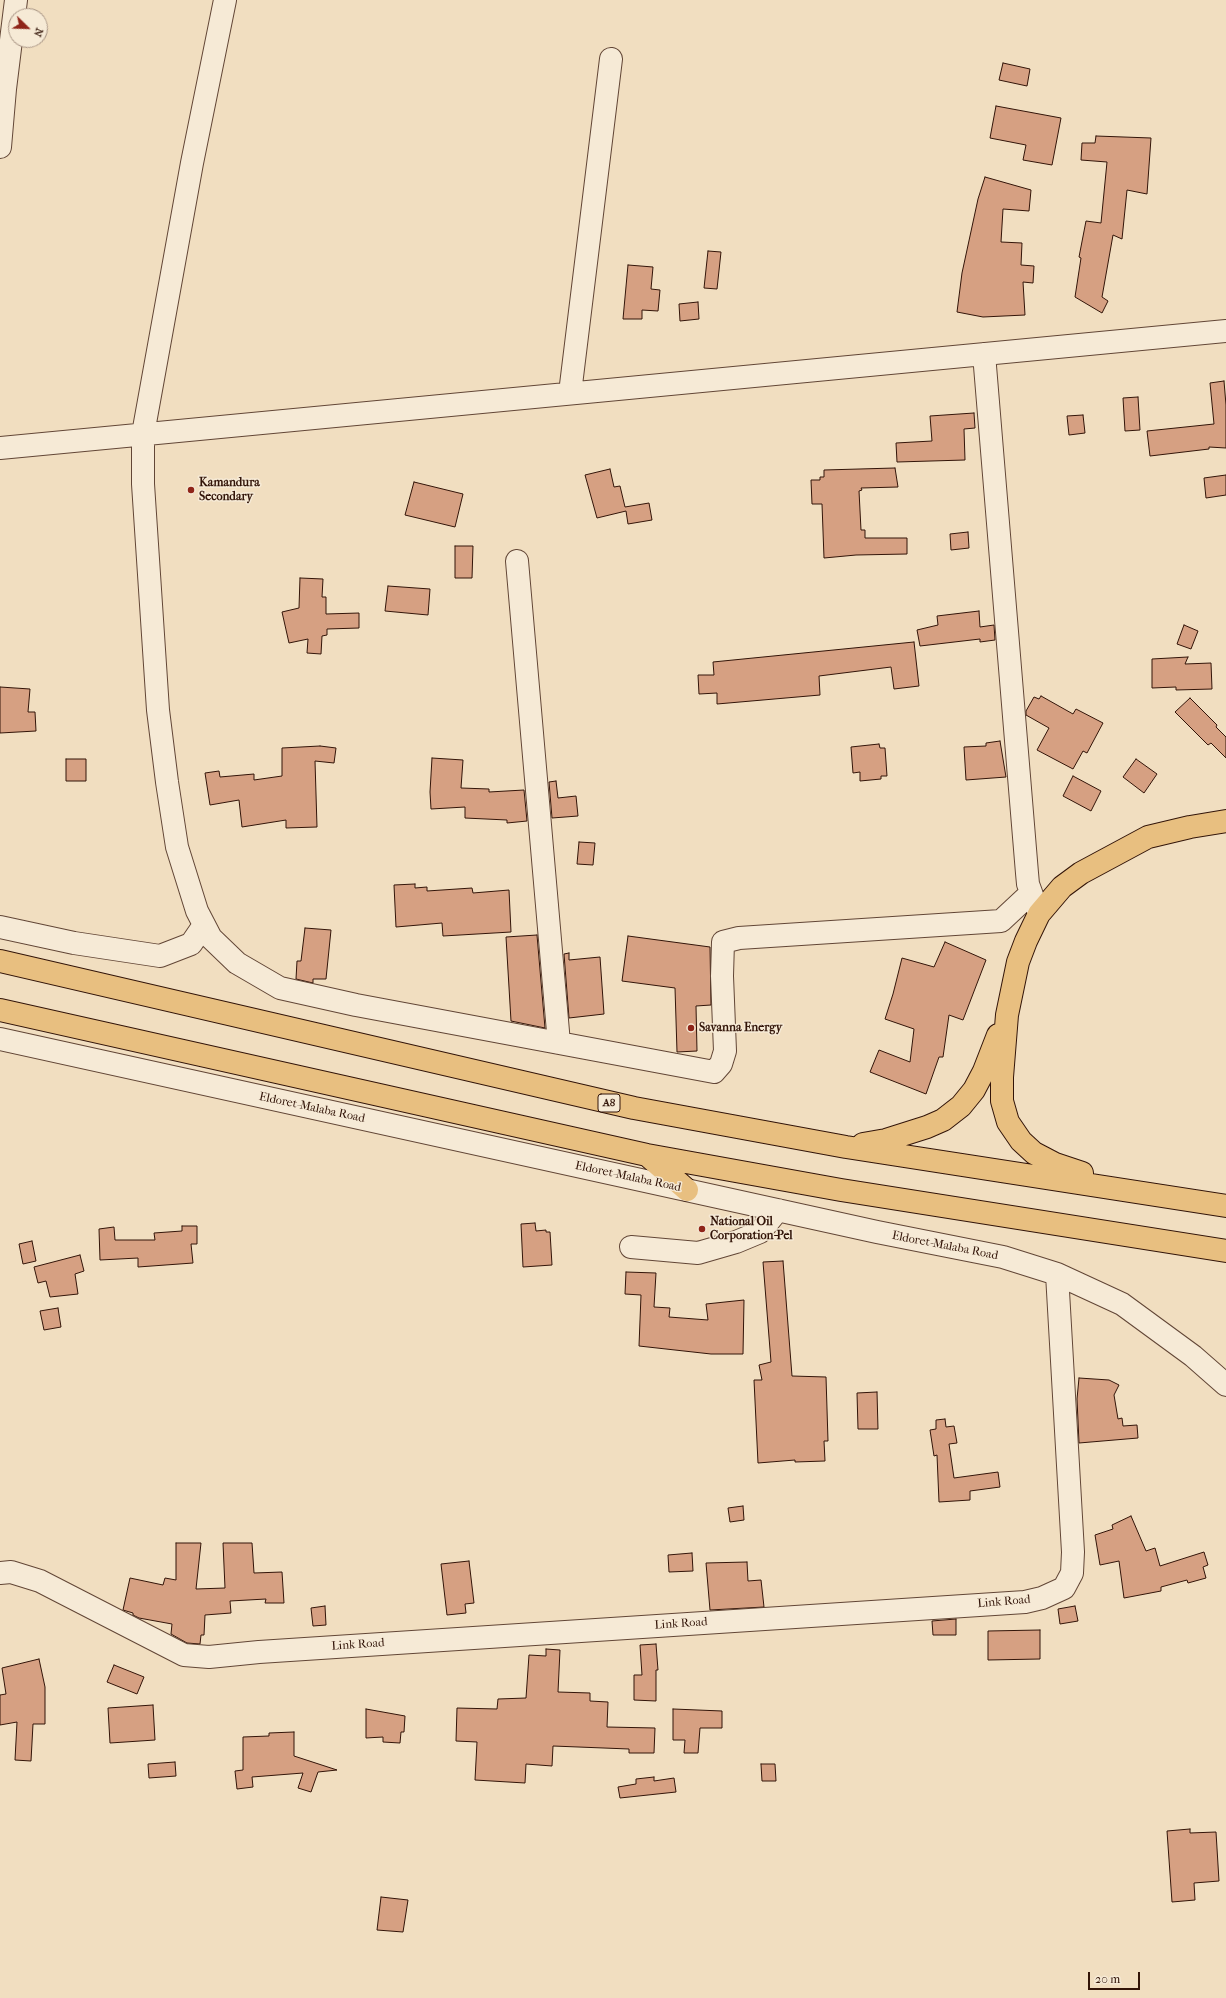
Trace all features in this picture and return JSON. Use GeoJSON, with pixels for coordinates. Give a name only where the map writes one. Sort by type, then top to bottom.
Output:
{"type":"FeatureCollection","features":[{"type":"Feature","properties":{"kind":"highway"},"geometry":{"type":"LineString","coordinates":[[1139,1194],[1055,1164],[1034,1153],[1021,1142],[1008,1122],[1002,1101],[1002,1077],[1007,1015],[1018,962],[1039,914],[1062,887],[1081,873],[1148,837],[1190,827],[1226,821]]}},
{"type":"Feature","properties":{"kind":"highway","name":"A8"},"geometry":{"type":"LineString","coordinates":[[0,961],[634,1108],[846,1147],[1040,1176],[1139,1194],[1226,1206]]}},
{"type":"Feature","properties":{"kind":"highway"},"geometry":{"type":"LineString","coordinates":[[0,1010],[647,1155],[841,1190],[1226,1251]]}},
{"type":"Feature","properties":{"kind":"highway"},"geometry":{"type":"LineString","coordinates":[[846,1147],[886,1140],[927,1127],[943,1120],[961,1106],[974,1090],[984,1071],[1007,1015]]}},
{"type":"Feature","properties":{"kind":"highway"},"geometry":{"type":"LineString","coordinates":[[647,1155],[687,1190]]}},
{"type":"Feature","properties":{"kind":"street"},"geometry":{"type":"LineString","coordinates":[[0,147],[5,89],[16,0]]}},
{"type":"Feature","properties":{"kind":"street"},"geometry":{"type":"LineString","coordinates":[[225,0],[192,163],[143,434],[143,484],[158,710],[177,847],[197,911],[211,938],[237,963],[280,988],[356,1006],[714,1072],[721,1064],[725,1051],[722,976],[723,942],[739,938],[1001,921],[1031,893]]}},
{"type":"Feature","properties":{"kind":"street"},"geometry":{"type":"LineString","coordinates":[[570,393],[611,59]]}},
{"type":"Feature","properties":{"kind":"street"},"geometry":{"type":"LineString","coordinates":[[0,448],[1226,331]]}},
{"type":"Feature","properties":{"kind":"street"},"geometry":{"type":"LineString","coordinates":[[984,354],[1027,873],[1031,893],[1039,914]]}},
{"type":"Feature","properties":{"kind":"street"},"geometry":{"type":"LineString","coordinates":[[517,560],[559,1043]]}},
{"type":"Feature","properties":{"kind":"street"},"geometry":{"type":"LineString","coordinates":[[0,927],[74,943],[160,956],[191,944],[204,925]]}},
{"type":"Feature","properties":{"kind":"street","name":"Eldoret-Malaba Road"},"geometry":{"type":"LineString","coordinates":[[0,1039],[778,1210],[1003,1257],[1056,1274],[1122,1304],[1193,1356],[1226,1386]]}},
{"type":"Feature","properties":{"kind":"street"},"geometry":{"type":"LineString","coordinates":[[631,1246],[698,1253],[736,1242],[760,1232],[778,1210]]}},
{"type":"Feature","properties":{"kind":"street","name":"Link Road"},"geometry":{"type":"LineString","coordinates":[[0,1573],[11,1572],[40,1581],[184,1655],[209,1657],[275,1651],[1025,1602],[1042,1598],[1064,1588],[1072,1573],[1073,1552],[1056,1274]]}},
{"type":"Feature","properties":{"kind":"building"},"geometry":{"type":"Polygon","coordinates":[[[1003,63],[1030,69],[1027,86],[999,80],[1003,63]]]}},
{"type":"Feature","properties":{"kind":"building"},"geometry":{"type":"Polygon","coordinates":[[[996,106],[1061,118],[1052,165],[1023,160],[1026,145],[990,138],[996,106]]]}},
{"type":"Feature","properties":{"kind":"building"},"geometry":{"type":"Polygon","coordinates":[[[1096,136],[1151,138],[1147,194],[1127,190],[1122,239],[1113,235],[1102,297],[1108,301],[1102,313],[1075,297],[1081,258],[1079,257],[1086,221],[1101,223],[1107,162],[1081,160],[1082,143],[1095,143],[1096,136]]]}},
{"type":"Feature","properties":{"kind":"building"},"geometry":{"type":"Polygon","coordinates":[[[985,177],[1031,190],[1029,211],[1003,209],[1001,242],[1022,243],[1021,265],[1034,266],[1033,283],[1023,282],[1025,315],[983,317],[957,312],[962,273],[978,199],[985,177]]]}},
{"type":"Feature","properties":{"kind":"building"},"geometry":{"type":"Polygon","coordinates":[[[708,251],[721,252],[717,289],[704,288],[708,251]]]}},
{"type":"Feature","properties":{"kind":"building"},"geometry":{"type":"Polygon","coordinates":[[[628,265],[653,267],[651,289],[660,290],[658,311],[642,310],[642,319],[623,319],[628,265]]]}},
{"type":"Feature","properties":{"kind":"building"},"geometry":{"type":"Polygon","coordinates":[[[698,302],[699,319],[680,321],[679,304],[698,302]]]}},
{"type":"Feature","properties":{"kind":"building"},"geometry":{"type":"Polygon","coordinates":[[[1224,381],[1226,405],[1226,448],[1209,447],[1209,449],[1150,456],[1147,431],[1214,424],[1210,383],[1224,381]]]}},
{"type":"Feature","properties":{"kind":"building"},"geometry":{"type":"Polygon","coordinates":[[[1138,397],[1140,430],[1125,431],[1123,398],[1138,397]]]}},
{"type":"Feature","properties":{"kind":"building"},"geometry":{"type":"Polygon","coordinates":[[[974,413],[975,428],[964,429],[965,460],[897,462],[896,443],[932,441],[930,416],[974,413]]]}},
{"type":"Feature","properties":{"kind":"building"},"geometry":{"type":"Polygon","coordinates":[[[1083,415],[1085,433],[1069,435],[1067,416],[1083,415]]]}},
{"type":"Feature","properties":{"kind":"building"},"geometry":{"type":"Polygon","coordinates":[[[895,468],[898,487],[861,488],[862,490],[859,491],[861,530],[865,530],[865,538],[907,538],[907,554],[856,555],[824,558],[822,504],[812,504],[811,480],[820,480],[820,477],[824,477],[824,470],[895,468]]]}},
{"type":"Feature","properties":{"kind":"building"},"geometry":{"type":"Polygon","coordinates":[[[610,469],[614,487],[620,486],[625,507],[649,503],[652,520],[628,524],[626,511],[597,518],[585,475],[610,469]]]}},
{"type":"Feature","properties":{"kind":"building"},"geometry":{"type":"Polygon","coordinates":[[[1226,475],[1226,495],[1206,498],[1204,478],[1226,475]]]}},
{"type":"Feature","properties":{"kind":"building"},"geometry":{"type":"Polygon","coordinates":[[[414,482],[463,494],[455,527],[405,515],[414,482]]]}},
{"type":"Feature","properties":{"kind":"building"},"geometry":{"type":"Polygon","coordinates":[[[968,532],[969,548],[951,550],[950,534],[968,532]]]}},
{"type":"Feature","properties":{"kind":"building"},"geometry":{"type":"Polygon","coordinates":[[[455,546],[473,546],[472,578],[455,578],[455,546]]]}},
{"type":"Feature","properties":{"kind":"building"},"geometry":{"type":"Polygon","coordinates":[[[300,578],[323,579],[322,597],[326,597],[326,614],[359,613],[359,628],[327,629],[327,635],[322,636],[321,654],[307,653],[308,639],[289,643],[282,612],[299,608],[300,578]]]}},
{"type":"Feature","properties":{"kind":"building"},"geometry":{"type":"Polygon","coordinates":[[[388,586],[430,589],[428,615],[385,611],[388,586]]]}},
{"type":"Feature","properties":{"kind":"building"},"geometry":{"type":"Polygon","coordinates":[[[979,611],[980,627],[994,625],[995,640],[980,642],[980,639],[920,646],[917,630],[938,625],[937,616],[979,611]]]}},
{"type":"Feature","properties":{"kind":"building"},"geometry":{"type":"Polygon","coordinates":[[[1184,625],[1198,631],[1191,649],[1177,644],[1184,625]]]}},
{"type":"Feature","properties":{"kind":"building"},"geometry":{"type":"Polygon","coordinates":[[[914,642],[919,686],[894,689],[891,667],[819,676],[820,695],[717,704],[717,693],[699,694],[698,675],[714,675],[713,662],[914,642]]]}},
{"type":"Feature","properties":{"kind":"building"},"geometry":{"type":"Polygon","coordinates":[[[1188,657],[1185,664],[1211,663],[1212,689],[1176,690],[1176,687],[1152,688],[1152,659],[1188,657]]]}},
{"type":"Feature","properties":{"kind":"building"},"geometry":{"type":"Polygon","coordinates":[[[0,687],[30,689],[28,712],[35,712],[36,731],[0,733],[0,687]]]}},
{"type":"Feature","properties":{"kind":"building"},"geometry":{"type":"Polygon","coordinates":[[[1041,696],[1073,714],[1076,709],[1103,723],[1087,753],[1083,751],[1073,769],[1037,750],[1049,728],[1026,715],[1026,711],[1034,697],[1039,699],[1041,696]]]}},
{"type":"Feature","properties":{"kind":"building"},"geometry":{"type":"Polygon","coordinates":[[[1190,698],[1217,725],[1216,727],[1226,737],[1226,758],[1211,743],[1208,745],[1175,712],[1190,698]]]}},
{"type":"Feature","properties":{"kind":"building"},"geometry":{"type":"Polygon","coordinates":[[[1000,741],[1006,777],[966,780],[964,747],[986,746],[986,743],[1000,741]]]}},
{"type":"Feature","properties":{"kind":"building"},"geometry":{"type":"Polygon","coordinates":[[[879,744],[880,748],[885,748],[887,776],[881,776],[881,779],[860,781],[860,772],[853,773],[851,747],[879,744]]]}},
{"type":"Feature","properties":{"kind":"building"},"geometry":{"type":"Polygon","coordinates":[[[320,746],[336,748],[334,763],[315,761],[317,827],[286,828],[286,820],[242,827],[239,800],[210,805],[205,773],[219,771],[220,777],[254,774],[254,780],[282,776],[282,748],[320,746]]]}},
{"type":"Feature","properties":{"kind":"building"},"geometry":{"type":"Polygon","coordinates":[[[432,758],[463,760],[461,788],[489,789],[489,792],[524,790],[527,821],[507,823],[507,820],[465,818],[465,807],[431,809],[430,792],[432,758]]]}},
{"type":"Feature","properties":{"kind":"building"},"geometry":{"type":"Polygon","coordinates":[[[66,759],[86,759],[86,781],[66,781],[66,759]]]}},
{"type":"Feature","properties":{"kind":"building"},"geometry":{"type":"Polygon","coordinates":[[[1136,759],[1157,774],[1144,793],[1123,777],[1136,759]]]}},
{"type":"Feature","properties":{"kind":"building"},"geometry":{"type":"Polygon","coordinates":[[[1073,776],[1101,791],[1091,811],[1063,796],[1073,776]]]}},
{"type":"Feature","properties":{"kind":"building"},"geometry":{"type":"Polygon","coordinates":[[[556,781],[558,798],[576,796],[578,816],[552,818],[549,782],[556,781]]]}},
{"type":"Feature","properties":{"kind":"building"},"geometry":{"type":"Polygon","coordinates":[[[579,842],[595,843],[593,865],[577,864],[579,842]]]}},
{"type":"Feature","properties":{"kind":"building"},"geometry":{"type":"Polygon","coordinates":[[[415,884],[415,888],[427,887],[427,891],[472,888],[473,893],[509,890],[511,932],[443,936],[442,923],[396,927],[394,885],[415,884]]]}},
{"type":"Feature","properties":{"kind":"building"},"geometry":{"type":"Polygon","coordinates":[[[305,928],[331,930],[326,979],[313,979],[313,983],[296,979],[297,961],[301,961],[305,928]]]}},
{"type":"Feature","properties":{"kind":"building"},"geometry":{"type":"Polygon","coordinates":[[[537,935],[545,1028],[511,1021],[506,937],[537,935]]]}},
{"type":"Feature","properties":{"kind":"building"},"geometry":{"type":"Polygon","coordinates":[[[628,936],[710,947],[711,1005],[696,1006],[697,1051],[677,1052],[675,988],[622,981],[628,936]]]}},
{"type":"Feature","properties":{"kind":"building"},"geometry":{"type":"Polygon","coordinates":[[[945,942],[986,960],[963,1020],[949,1015],[943,1057],[939,1057],[926,1094],[870,1072],[879,1050],[910,1062],[914,1029],[885,1019],[902,958],[934,967],[945,942]]]}},
{"type":"Feature","properties":{"kind":"building"},"geometry":{"type":"Polygon","coordinates":[[[569,953],[569,960],[600,957],[604,1014],[569,1018],[564,954],[569,953]]]}},
{"type":"Feature","properties":{"kind":"building"},"geometry":{"type":"Polygon","coordinates":[[[535,1223],[536,1231],[546,1230],[546,1232],[550,1232],[552,1265],[523,1267],[521,1224],[535,1223]]]}},
{"type":"Feature","properties":{"kind":"building"},"geometry":{"type":"Polygon","coordinates":[[[182,1226],[197,1226],[197,1244],[191,1244],[193,1263],[138,1267],[138,1258],[100,1260],[99,1229],[114,1227],[115,1240],[155,1240],[154,1233],[182,1231],[182,1226]]]}},
{"type":"Feature","properties":{"kind":"building"},"geometry":{"type":"Polygon","coordinates":[[[32,1241],[36,1261],[23,1264],[19,1244],[32,1241]]]}},
{"type":"Feature","properties":{"kind":"building"},"geometry":{"type":"Polygon","coordinates":[[[80,1255],[84,1271],[75,1274],[78,1294],[50,1297],[46,1281],[38,1283],[34,1267],[80,1255]]]}},
{"type":"Feature","properties":{"kind":"building"},"geometry":{"type":"Polygon","coordinates":[[[783,1261],[792,1376],[826,1377],[828,1441],[824,1441],[825,1461],[795,1462],[795,1460],[758,1463],[754,1380],[762,1380],[759,1365],[771,1362],[763,1262],[783,1261]]]}},
{"type":"Feature","properties":{"kind":"building"},"geometry":{"type":"Polygon","coordinates":[[[626,1272],[656,1273],[654,1307],[670,1308],[669,1317],[708,1320],[706,1304],[744,1300],[743,1354],[711,1354],[639,1346],[641,1295],[625,1294],[626,1272]]]}},
{"type":"Feature","properties":{"kind":"building"},"geometry":{"type":"Polygon","coordinates":[[[58,1308],[61,1327],[44,1330],[40,1311],[58,1308]]]}},
{"type":"Feature","properties":{"kind":"building"},"geometry":{"type":"Polygon","coordinates":[[[1079,1378],[1109,1380],[1119,1385],[1114,1395],[1118,1419],[1122,1418],[1123,1426],[1137,1425],[1138,1438],[1079,1443],[1077,1399],[1079,1378]]]}},
{"type":"Feature","properties":{"kind":"building"},"geometry":{"type":"Polygon","coordinates":[[[877,1392],[878,1429],[858,1429],[857,1393],[877,1392]]]}},
{"type":"Feature","properties":{"kind":"building"},"geometry":{"type":"Polygon","coordinates":[[[945,1419],[946,1427],[954,1426],[957,1443],[949,1444],[954,1478],[998,1472],[1000,1487],[970,1491],[970,1500],[939,1502],[937,1455],[934,1456],[930,1430],[936,1429],[936,1420],[945,1419]]]}},
{"type":"Feature","properties":{"kind":"building"},"geometry":{"type":"Polygon","coordinates":[[[743,1506],[744,1520],[730,1522],[728,1508],[743,1506]]]}},
{"type":"Feature","properties":{"kind":"building"},"geometry":{"type":"Polygon","coordinates":[[[1131,1516],[1146,1551],[1155,1548],[1160,1566],[1204,1552],[1208,1565],[1203,1567],[1206,1578],[1188,1583],[1187,1580],[1161,1587],[1161,1591],[1124,1598],[1119,1561],[1100,1565],[1095,1535],[1113,1529],[1112,1525],[1131,1516]]]}},
{"type":"Feature","properties":{"kind":"building"},"geometry":{"type":"Polygon","coordinates":[[[176,1543],[201,1543],[196,1589],[225,1588],[223,1543],[252,1543],[254,1573],[282,1572],[284,1603],[265,1603],[266,1599],[230,1601],[231,1613],[205,1615],[204,1635],[201,1635],[200,1644],[187,1643],[171,1634],[172,1624],[139,1618],[133,1615],[133,1613],[123,1610],[130,1578],[163,1585],[165,1578],[176,1580],[176,1543]]]}},
{"type":"Feature","properties":{"kind":"building"},"geometry":{"type":"Polygon","coordinates":[[[692,1553],[693,1571],[669,1572],[668,1555],[692,1553]]]}},
{"type":"Feature","properties":{"kind":"building"},"geometry":{"type":"Polygon","coordinates":[[[469,1561],[474,1603],[465,1604],[466,1613],[447,1615],[441,1564],[469,1561]]]}},
{"type":"Feature","properties":{"kind":"building"},"geometry":{"type":"Polygon","coordinates":[[[747,1562],[748,1581],[761,1580],[764,1607],[710,1610],[706,1563],[747,1562]]]}},
{"type":"Feature","properties":{"kind":"building"},"geometry":{"type":"Polygon","coordinates":[[[325,1606],[326,1625],[313,1626],[311,1608],[325,1606]]]}},
{"type":"Feature","properties":{"kind":"building"},"geometry":{"type":"Polygon","coordinates":[[[1075,1606],[1078,1621],[1060,1624],[1058,1609],[1075,1606]]]}},
{"type":"Feature","properties":{"kind":"building"},"geometry":{"type":"Polygon","coordinates":[[[956,1619],[956,1635],[933,1635],[932,1621],[956,1619]]]}},
{"type":"Feature","properties":{"kind":"building"},"geometry":{"type":"Polygon","coordinates":[[[1040,1630],[1040,1659],[988,1660],[988,1631],[1040,1630]]]}},
{"type":"Feature","properties":{"kind":"building"},"geometry":{"type":"Polygon","coordinates":[[[656,1644],[658,1670],[656,1670],[656,1701],[634,1700],[634,1675],[642,1675],[640,1645],[656,1644]]]}},
{"type":"Feature","properties":{"kind":"building"},"geometry":{"type":"Polygon","coordinates":[[[546,1649],[560,1650],[558,1692],[590,1693],[590,1701],[608,1702],[607,1727],[655,1728],[654,1753],[629,1753],[629,1749],[553,1746],[552,1766],[526,1764],[525,1783],[475,1780],[477,1742],[456,1741],[457,1708],[497,1709],[498,1699],[526,1698],[529,1655],[546,1656],[546,1649]]]}},
{"type":"Feature","properties":{"kind":"building"},"geometry":{"type":"Polygon","coordinates":[[[39,1659],[45,1687],[45,1724],[33,1724],[31,1761],[15,1760],[17,1722],[0,1725],[0,1695],[6,1694],[2,1668],[39,1659]]]}},
{"type":"Feature","properties":{"kind":"building"},"geometry":{"type":"Polygon","coordinates":[[[114,1665],[144,1677],[137,1694],[107,1682],[114,1665]]]}},
{"type":"Feature","properties":{"kind":"building"},"geometry":{"type":"Polygon","coordinates":[[[153,1705],[155,1740],[110,1743],[108,1708],[153,1705]]]}},
{"type":"Feature","properties":{"kind":"building"},"geometry":{"type":"Polygon","coordinates":[[[366,1709],[405,1716],[404,1732],[401,1732],[400,1743],[383,1742],[383,1737],[366,1738],[366,1709]]]}},
{"type":"Feature","properties":{"kind":"building"},"geometry":{"type":"Polygon","coordinates":[[[673,1709],[722,1711],[722,1728],[700,1728],[698,1753],[684,1753],[685,1740],[673,1740],[673,1709]]]}},
{"type":"Feature","properties":{"kind":"building"},"geometry":{"type":"Polygon","coordinates":[[[294,1732],[294,1756],[337,1770],[318,1772],[311,1792],[298,1788],[303,1773],[252,1777],[253,1787],[237,1789],[235,1771],[243,1770],[243,1737],[269,1736],[269,1733],[294,1732]]]}},
{"type":"Feature","properties":{"kind":"building"},"geometry":{"type":"Polygon","coordinates":[[[175,1762],[176,1776],[149,1778],[148,1764],[175,1762]]]}},
{"type":"Feature","properties":{"kind":"building"},"geometry":{"type":"Polygon","coordinates":[[[761,1764],[775,1764],[776,1781],[762,1781],[761,1764]]]}},
{"type":"Feature","properties":{"kind":"building"},"geometry":{"type":"Polygon","coordinates":[[[654,1777],[654,1781],[674,1778],[676,1792],[620,1798],[618,1787],[636,1784],[636,1779],[654,1777]]]}},
{"type":"Feature","properties":{"kind":"building"},"geometry":{"type":"Polygon","coordinates":[[[1190,1829],[1190,1833],[1216,1832],[1219,1881],[1194,1883],[1195,1900],[1172,1902],[1167,1831],[1190,1829]]]}},
{"type":"Feature","properties":{"kind":"building"},"geometry":{"type":"Polygon","coordinates":[[[381,1897],[408,1900],[403,1932],[377,1930],[381,1897]]]}},
{"type":"Feature","properties":{"kind":"place","name":"Kamandura Secondary"},"geometry":{"type":"Point","coordinates":[191,490]}},
{"type":"Feature","properties":{"kind":"place","name":"Savanna Energy"},"geometry":{"type":"Point","coordinates":[691,1028]}},
{"type":"Feature","properties":{"kind":"place","name":"National Oil Corporation-Pel"},"geometry":{"type":"Point","coordinates":[702,1229]}}]}
